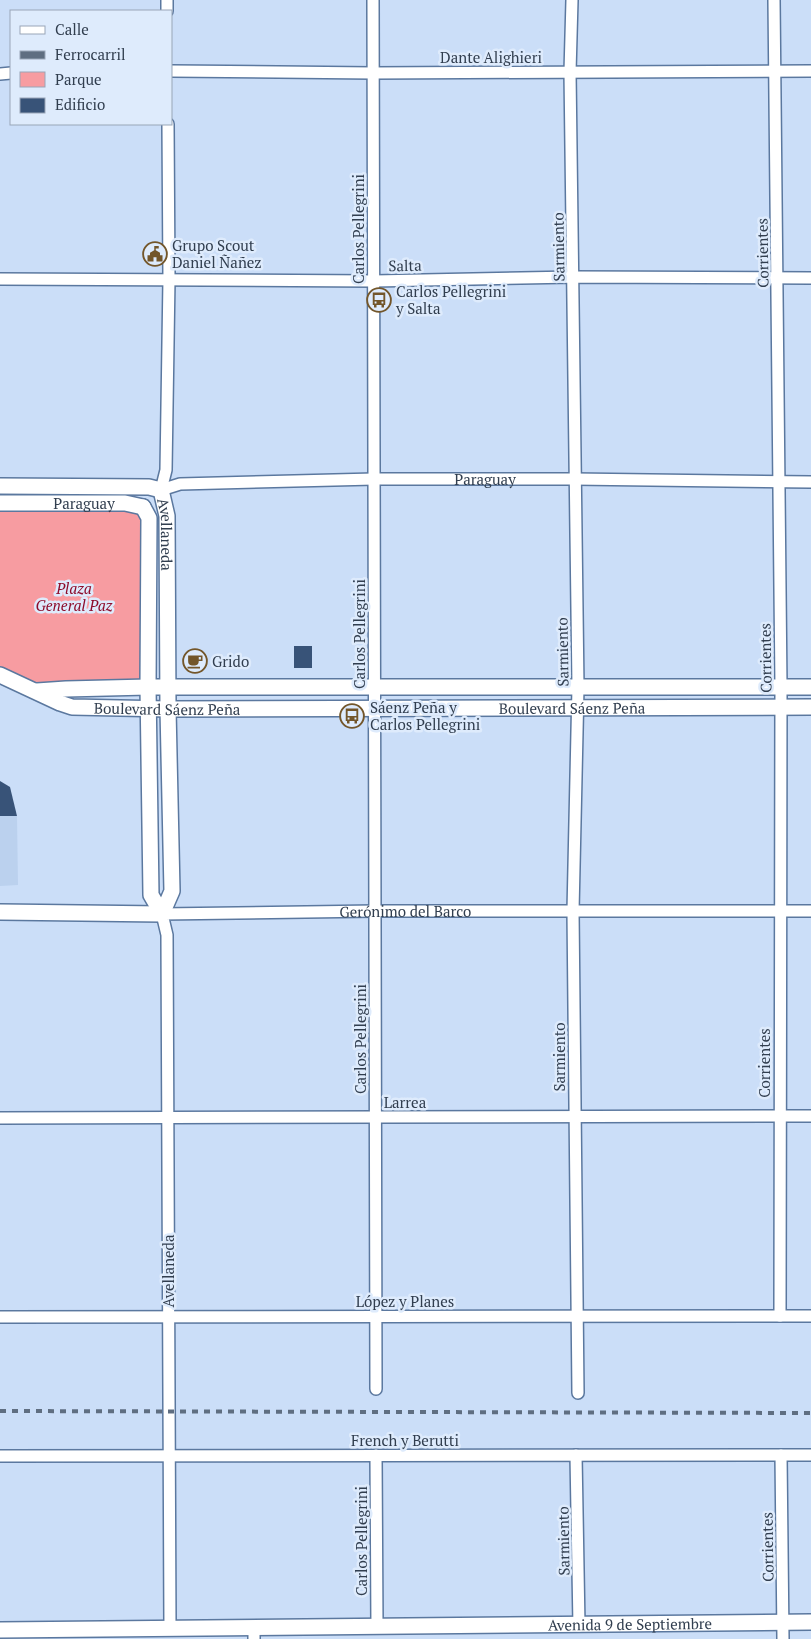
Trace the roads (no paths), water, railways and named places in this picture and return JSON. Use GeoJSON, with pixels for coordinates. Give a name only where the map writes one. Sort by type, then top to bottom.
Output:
{"type":"FeatureCollection","features":[{"type":"Feature","properties":{"kind":"main road","name":"Paraguay"},"geometry":{"type":"LineString","coordinates":[[0,486],[149,487],[161,490]]}},
{"type":"Feature","properties":{"kind":"main road","name":"Paraguay"},"geometry":{"type":"LineString","coordinates":[[0,503],[125,503],[143,507],[161,490]]}},
{"type":"Feature","properties":{"kind":"main road","name":"Avellaneda"},"geometry":{"type":"LineString","coordinates":[[161,490],[167,516],[168,709],[172,891],[162,914]]}},
{"type":"Feature","properties":{"kind":"main road","name":"Avellaneda"},"geometry":{"type":"LineString","coordinates":[[143,507],[148,518],[148,709],[151,895],[162,914]]}},
{"type":"Feature","properties":{"kind":"main road","name":"Boulevard Sáenz Peña"},"geometry":{"type":"LineString","coordinates":[[0,675],[72,707],[148,709],[811,707]]}},
{"type":"Feature","properties":{"kind":"main road","name":"Boulevard Sáenz Peña"},"geometry":{"type":"LineString","coordinates":[[35,691],[148,687],[811,687]]}},
{"type":"Feature","properties":{"kind":"main road","name":"Gerónimo del Barco"},"geometry":{"type":"LineString","coordinates":[[0,912],[162,914]]}},
{"type":"Feature","properties":{"kind":"main road","name":"Avenida 9 de Septiembre"},"geometry":{"type":"LineString","coordinates":[[0,1630],[170,1629],[254,1634],[377,1627],[811,1622]]}},
{"type":"Feature","properties":{"kind":"street","name":"Carlos Pellegrini"},"geometry":{"type":"LineString","coordinates":[[373,0],[376,1389]]}},
{"type":"Feature","properties":{"kind":"street","name":"Sarmiento"},"geometry":{"type":"LineString","coordinates":[[572,0],[570,72],[578,687],[572,911],[578,1393]]}},
{"type":"Feature","properties":{"kind":"street","name":"Corrientes"},"geometry":{"type":"LineString","coordinates":[[774,0],[781,687],[780,1316]]}},
{"type":"Feature","properties":{"kind":"street","name":"Dante Alighieri"},"geometry":{"type":"LineString","coordinates":[[172,71],[373,73],[811,72]]}},
{"type":"Feature","properties":{"kind":"street","name":"Avellaneda"},"geometry":{"type":"LineString","coordinates":[[161,490],[166,470],[169,279],[168,125]]}},
{"type":"Feature","properties":{"kind":"street","name":"Salta"},"geometry":{"type":"LineString","coordinates":[[0,278],[374,281],[573,277],[811,278]]}},
{"type":"Feature","properties":{"kind":"street","name":"Paraguay"},"geometry":{"type":"LineString","coordinates":[[161,490],[180,484],[374,479],[811,482]]}},
{"type":"Feature","properties":{"kind":"street","name":"Gerónimo del Barco"},"geometry":{"type":"LineString","coordinates":[[162,914],[375,911],[811,912]]}},
{"type":"Feature","properties":{"kind":"street","name":"Avellaneda"},"geometry":{"type":"LineString","coordinates":[[162,914],[167,935],[170,1629]]}},
{"type":"Feature","properties":{"kind":"street","name":"Larrea"},"geometry":{"type":"LineString","coordinates":[[0,1118],[811,1116]]}},
{"type":"Feature","properties":{"kind":"street","name":"López y Planes"},"geometry":{"type":"LineString","coordinates":[[0,1317],[811,1316]]}},
{"type":"Feature","properties":{"kind":"street","name":"Sarmiento"},"geometry":{"type":"LineString","coordinates":[[576,1455],[579,1626]]}},
{"type":"Feature","properties":{"kind":"street","name":"Corrientes"},"geometry":{"type":"LineString","coordinates":[[780,1455],[783,1639]]}},
{"type":"Feature","properties":{"kind":"street","name":"French y Berutti"},"geometry":{"type":"LineString","coordinates":[[0,1456],[811,1455]]}},
{"type":"Feature","properties":{"kind":"street","name":"Carlos Pellegrini"},"geometry":{"type":"LineString","coordinates":[[376,1456],[377,1627]]}},
{"type":"Feature","properties":{"kind":"railway"},"geometry":{"type":"LineString","coordinates":[[0,1411],[811,1413]]}},
{"type":"Feature","properties":{"kind":"place","name":"Grupo Scout Daniel Ñañez"},"geometry":{"type":"Point","coordinates":[155,254]}},
{"type":"Feature","properties":{"kind":"place","name":"Carlos Pellegrini y Salta"},"geometry":{"type":"Point","coordinates":[379,300]}},
{"type":"Feature","properties":{"kind":"place","name":"Grido"},"geometry":{"type":"Point","coordinates":[195,661]}},
{"type":"Feature","properties":{"kind":"place","name":"Sáenz Peña y Carlos Pellegrini"},"geometry":{"type":"Point","coordinates":[352,716]}},
{"type":"Feature","properties":{"kind":"park label","name":"Plaza General Paz"},"geometry":{"type":"Point","coordinates":[74,596]}}]}
